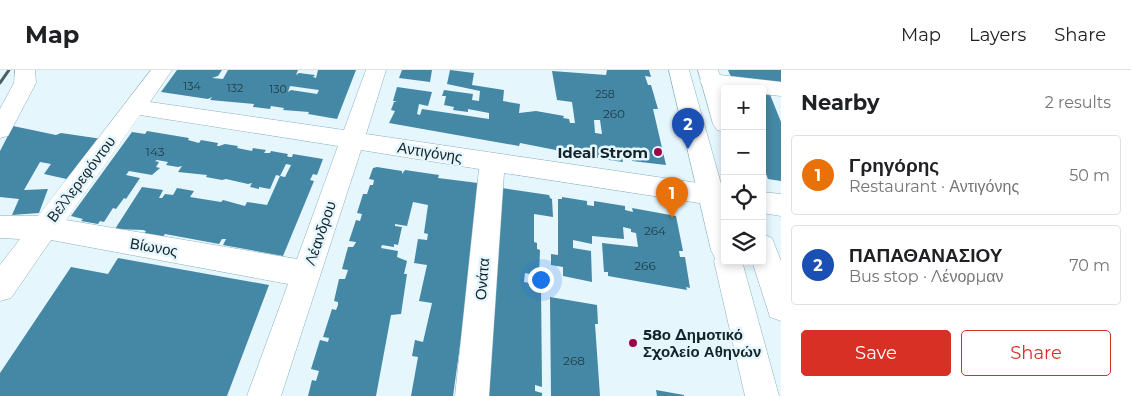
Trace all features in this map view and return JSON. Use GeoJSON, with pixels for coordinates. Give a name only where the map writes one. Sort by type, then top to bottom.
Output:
{"type":"FeatureCollection","features":[{"type":"Feature","properties":{"kind":"street","name":"Βελλερεφόντου"},"geometry":{"type":"LineString","coordinates":[[0,288],[162,70]]}},
{"type":"Feature","properties":{"kind":"street","name":"Λέανδρου"},"geometry":{"type":"LineString","coordinates":[[264,396],[376,70]]}},
{"type":"Feature","properties":{"kind":"street"},"geometry":{"type":"LineString","coordinates":[[679,70],[718,196],[721,220]]}},
{"type":"Feature","properties":{"kind":"street"},"geometry":{"type":"LineString","coordinates":[[721,111],[710,75],[781,89]]}},
{"type":"Feature","properties":{"kind":"street"},"geometry":{"type":"LineString","coordinates":[[0,130],[25,76]]}},
{"type":"Feature","properties":{"kind":"street","name":"Αντιγόνης"},"geometry":{"type":"LineString","coordinates":[[135,106],[718,196]]}},
{"type":"Feature","properties":{"kind":"street","name":"Ονάτα"},"geometry":{"type":"LineString","coordinates":[[472,396],[492,162]]}},
{"type":"Feature","properties":{"kind":"street"},"geometry":{"type":"LineString","coordinates":[[766,203],[781,205]]}},
{"type":"Feature","properties":{"kind":"street","name":"Βίωνος"},"geometry":{"type":"LineString","coordinates":[[0,226],[45,228],[306,274]]}},
{"type":"Feature","properties":{"kind":"street"},"geometry":{"type":"LineString","coordinates":[[766,259],[781,307]]}},
{"type":"Feature","properties":{"kind":"street"},"geometry":{"type":"LineString","coordinates":[[729,265],[762,396]]}},
{"type":"Feature","properties":{"kind":"building"},"geometry":{"type":"Polygon","coordinates":[[[177,70],[222,70],[218,76],[212,78],[223,79],[228,70],[298,70],[296,75],[299,73],[315,75],[313,77],[316,78],[318,70],[356,70],[337,119],[308,114],[309,112],[283,110],[284,108],[271,106],[270,109],[253,107],[254,104],[210,100],[212,97],[208,99],[161,92],[177,70]],[[290,86],[288,92],[291,90],[317,94],[319,90],[290,86]]]}},
{"type":"Feature","properties":{"kind":"building"},"geometry":{"type":"Polygon","coordinates":[[[402,70],[432,70],[430,82],[399,78],[402,70]]]}},
{"type":"Feature","properties":{"kind":"building"},"geometry":{"type":"Polygon","coordinates":[[[450,70],[474,73],[472,85],[504,90],[503,101],[520,104],[519,113],[536,111],[553,114],[564,116],[563,118],[569,119],[570,123],[575,123],[572,102],[557,100],[552,71],[606,75],[607,70],[649,70],[651,77],[645,76],[648,85],[651,85],[658,109],[653,109],[666,165],[632,161],[632,158],[625,157],[622,157],[623,162],[602,159],[602,156],[598,155],[598,158],[579,155],[579,152],[571,151],[571,153],[520,143],[519,146],[389,123],[395,111],[391,110],[394,102],[397,101],[393,101],[397,87],[432,92],[428,106],[419,104],[417,114],[420,115],[422,109],[489,119],[489,113],[468,109],[468,112],[453,110],[454,107],[444,105],[446,96],[442,96],[444,90],[473,94],[472,100],[479,101],[480,91],[447,84],[450,70]],[[594,120],[595,133],[602,134],[600,120],[594,120]]]}},
{"type":"Feature","properties":{"kind":"building"},"geometry":{"type":"Polygon","coordinates":[[[728,70],[781,70],[781,82],[731,77],[728,70]]]}},
{"type":"Feature","properties":{"kind":"building"},"geometry":{"type":"Polygon","coordinates":[[[766,92],[769,92],[781,122],[781,181],[768,179],[766,174],[766,92]]]}},
{"type":"Feature","properties":{"kind":"building"},"geometry":{"type":"Polygon","coordinates":[[[13,126],[56,135],[61,133],[102,139],[71,180],[44,174],[51,164],[40,162],[24,190],[48,189],[39,213],[12,215],[19,199],[0,197],[0,151],[13,126]]]}},
{"type":"Feature","properties":{"kind":"building"},"geometry":{"type":"Polygon","coordinates":[[[147,131],[189,138],[188,140],[199,143],[201,140],[218,143],[217,146],[225,144],[252,151],[253,148],[266,150],[264,153],[270,153],[271,151],[288,154],[287,156],[289,157],[292,157],[293,154],[323,159],[317,175],[313,174],[310,180],[314,181],[283,256],[223,245],[226,239],[222,239],[219,244],[165,234],[162,238],[143,235],[146,231],[143,230],[115,229],[142,187],[163,190],[159,198],[162,198],[165,194],[173,195],[177,188],[194,191],[190,197],[221,202],[223,200],[245,206],[247,202],[267,205],[280,176],[276,175],[270,189],[259,187],[259,189],[250,187],[252,183],[248,184],[206,177],[207,175],[178,172],[182,166],[166,165],[168,162],[157,160],[155,161],[159,162],[156,167],[160,168],[152,175],[129,171],[126,175],[140,178],[126,199],[124,198],[116,209],[113,208],[104,222],[100,221],[98,224],[81,221],[83,219],[71,216],[132,132],[145,134],[147,131]],[[286,164],[280,176],[285,177],[291,165],[286,164]]]}},
{"type":"Feature","properties":{"kind":"building"},"geometry":{"type":"Polygon","coordinates":[[[373,168],[402,171],[402,174],[405,170],[439,175],[438,178],[478,183],[465,310],[453,396],[411,396],[418,357],[412,356],[415,340],[423,342],[432,303],[419,301],[427,265],[414,263],[418,239],[427,240],[428,234],[424,233],[428,205],[413,202],[407,226],[395,224],[395,226],[402,227],[398,245],[394,244],[394,247],[382,245],[381,248],[398,251],[397,257],[407,261],[404,274],[407,274],[401,314],[391,315],[376,396],[308,396],[312,380],[316,381],[319,371],[311,369],[320,340],[328,342],[329,338],[323,337],[332,309],[336,310],[338,305],[338,302],[334,301],[339,279],[345,279],[348,270],[342,269],[348,247],[353,247],[356,242],[349,241],[356,220],[360,221],[362,214],[357,213],[363,194],[367,194],[370,185],[373,185],[374,180],[369,179],[373,168]]]}},
{"type":"Feature","properties":{"kind":"building"},"geometry":{"type":"Polygon","coordinates":[[[502,188],[549,195],[552,199],[553,217],[534,214],[534,242],[537,243],[537,249],[540,250],[539,276],[525,273],[524,282],[541,285],[542,387],[535,385],[535,391],[542,393],[542,396],[484,396],[502,188]]]}},
{"type":"Feature","properties":{"kind":"building"},"geometry":{"type":"Polygon","coordinates":[[[562,197],[587,201],[587,205],[594,206],[594,201],[625,206],[625,210],[633,212],[632,208],[676,216],[683,251],[679,251],[680,257],[685,257],[690,288],[686,287],[687,290],[608,276],[608,272],[604,272],[602,243],[638,247],[636,233],[631,232],[631,229],[623,227],[624,239],[592,236],[592,244],[573,240],[573,248],[591,251],[592,282],[563,276],[563,267],[551,265],[551,254],[558,255],[558,199],[562,199],[562,197]]]}},
{"type":"Feature","properties":{"kind":"building"},"geometry":{"type":"Polygon","coordinates":[[[118,258],[269,285],[227,396],[0,396],[0,373],[71,267],[108,274],[118,258]]]}},
{"type":"Feature","properties":{"kind":"building"},"geometry":{"type":"Polygon","coordinates":[[[550,297],[597,305],[598,324],[595,324],[600,396],[551,396],[550,297]]]}},
{"type":"Feature","properties":{"kind":"building"},"geometry":{"type":"Polygon","coordinates":[[[656,390],[684,395],[684,396],[657,396],[656,390]]]}},
{"type":"Feature","properties":{"kind":"railway"},"geometry":{"type":"LineString","coordinates":[[0,83],[9,70]]}},
{"type":"Feature","properties":{"kind":"place","name":"ΠΑΠΑΘΑΝΑΣΙΟΥ"},"geometry":{"type":"Point","coordinates":[688,149]}},
{"type":"Feature","properties":{"kind":"place","name":"Ideal Strom"},"geometry":{"type":"Point","coordinates":[658,152]}},
{"type":"Feature","properties":{"kind":"place","name":"Γρηγόρης"},"geometry":{"type":"Point","coordinates":[672,218]}},
{"type":"Feature","properties":{"kind":"place","name":"58ο Δημοτικό Σχολείο Αθηνών"},"geometry":{"type":"Point","coordinates":[633,343]}}]}
